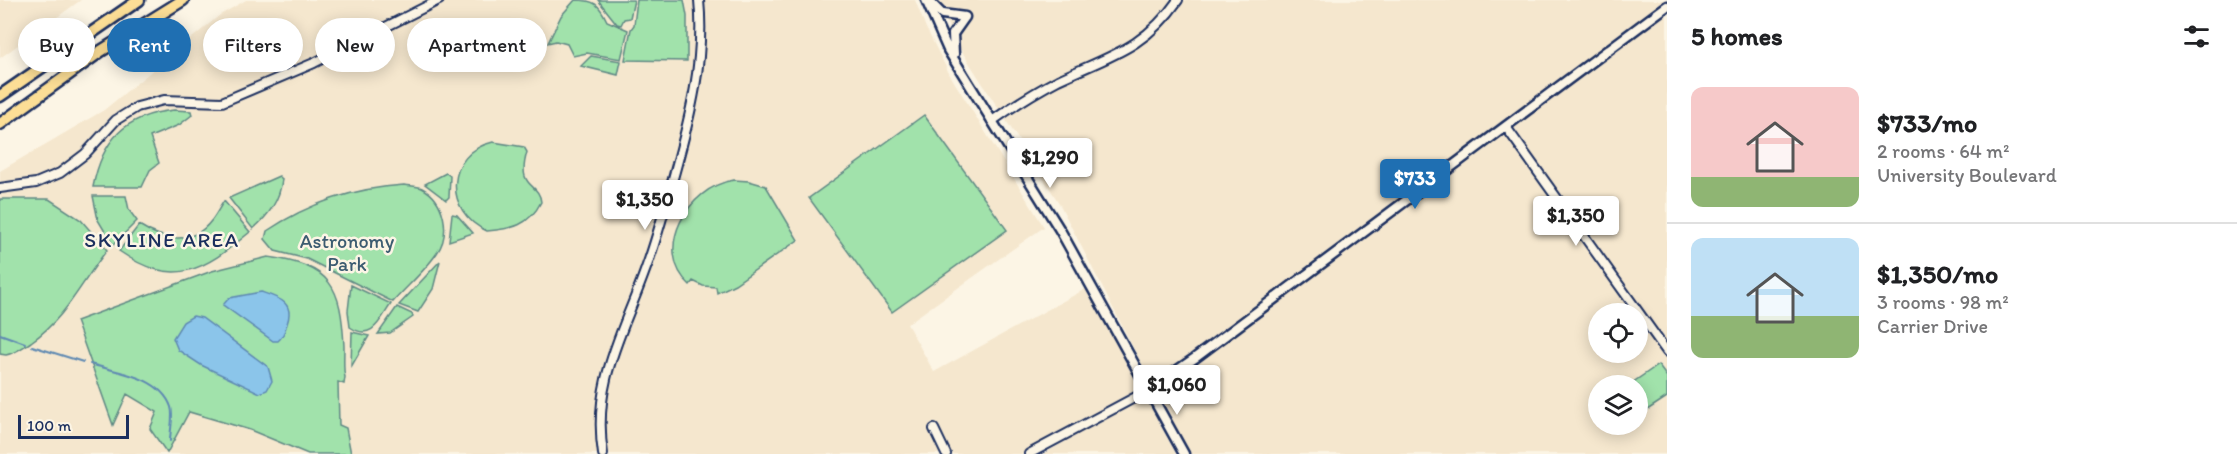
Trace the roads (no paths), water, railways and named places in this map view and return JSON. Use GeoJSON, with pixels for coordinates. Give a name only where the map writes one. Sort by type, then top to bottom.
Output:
{"type":"FeatureCollection","features":[{"type":"Feature","properties":{"kind":"highway"},"geometry":{"type":"LineString","coordinates":[[0,96],[56,55],[139,0]]}},
{"type":"Feature","properties":{"kind":"highway"},"geometry":{"type":"LineString","coordinates":[[0,124],[93,56],[183,0]]}},
{"type":"Feature","properties":{"kind":"main road"},"geometry":{"type":"LineString","coordinates":[[927,0],[942,14],[965,17],[956,29],[952,41],[958,67]]}},
{"type":"Feature","properties":{"kind":"main road"},"geometry":{"type":"LineString","coordinates":[[927,0],[958,67],[1060,230],[1147,391],[1184,454]]}},
{"type":"Feature","properties":{"kind":"main road"},"geometry":{"type":"LineString","coordinates":[[1147,391],[1667,6]]}},
{"type":"Feature","properties":{"kind":"street"},"geometry":{"type":"LineString","coordinates":[[0,188],[31,185],[60,173],[85,154],[116,120],[142,105],[174,99],[222,102],[314,63],[439,0]]}},
{"type":"Feature","properties":{"kind":"street"},"geometry":{"type":"LineString","coordinates":[[603,454],[600,421],[605,374],[660,226],[693,109],[698,70],[699,0]]}},
{"type":"Feature","properties":{"kind":"street"},"geometry":{"type":"LineString","coordinates":[[992,121],[1047,86],[1139,42],[1160,24],[1178,0]]}},
{"type":"Feature","properties":{"kind":"street"},"geometry":{"type":"LineString","coordinates":[[1506,127],[1667,352]]}},
{"type":"Feature","properties":{"kind":"street"},"geometry":{"type":"LineString","coordinates":[[1029,454],[1147,391]]}},
{"type":"Feature","properties":{"kind":"street"},"geometry":{"type":"LineString","coordinates":[[934,429],[946,454]]}},
{"type":"Feature","properties":{"kind":"water"},"geometry":{"type":"Polygon","coordinates":[[[261,292],[284,302],[289,311],[285,331],[278,341],[273,341],[223,305],[229,298],[261,292]]]}},
{"type":"Feature","properties":{"kind":"water"},"geometry":{"type":"Polygon","coordinates":[[[193,316],[202,318],[268,367],[272,381],[267,390],[260,393],[201,365],[178,350],[173,338],[183,322],[193,316]]]}},
{"type":"Feature","properties":{"kind":"waterway"},"geometry":{"type":"LineString","coordinates":[[0,334],[25,343]]}},
{"type":"Feature","properties":{"kind":"waterway"},"geometry":{"type":"LineString","coordinates":[[32,346],[83,362]]}},
{"type":"Feature","properties":{"kind":"waterway"},"geometry":{"type":"LineString","coordinates":[[90,364],[136,377],[157,388],[172,411],[170,441]]}},
{"type":"Feature","properties":{"kind":"district","name":"SKYLINE AREA"},"geometry":{"type":"Point","coordinates":[162,239]}},
{"type":"Feature","properties":{"kind":"park label","name":"Astronomy Park"},"geometry":{"type":"Point","coordinates":[347,252]}}]}
